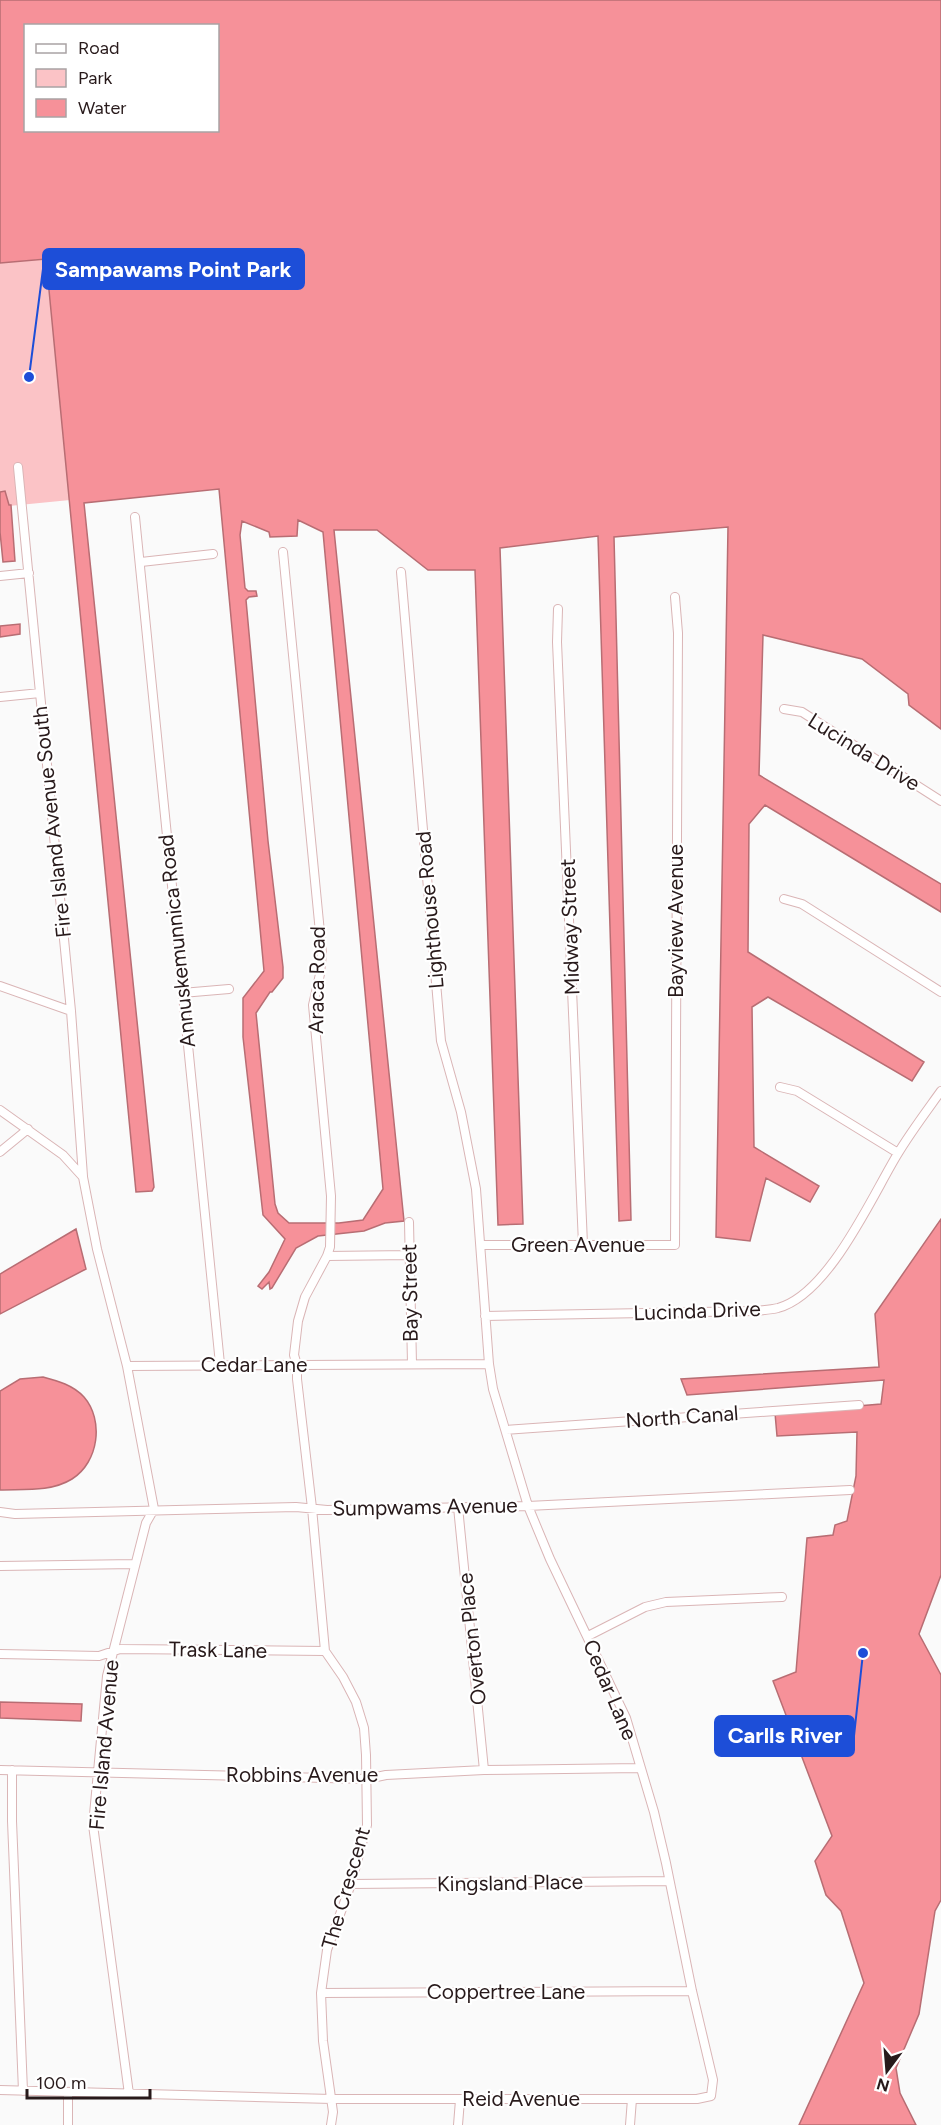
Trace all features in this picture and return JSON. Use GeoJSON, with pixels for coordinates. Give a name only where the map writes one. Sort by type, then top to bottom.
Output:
{"type":"FeatureCollection","features":[{"type":"Feature","properties":{"kind":"street","name":"Fire Island Avenue South"},"geometry":{"type":"LineString","coordinates":[[18,467],[71,1011],[83,1177]]}},
{"type":"Feature","properties":{"kind":"street","name":"Annuskemunnica Road"},"geometry":{"type":"LineString","coordinates":[[135,517],[220,1364]]}},
{"type":"Feature","properties":{"kind":"street","name":"Araca Road"},"geometry":{"type":"LineString","coordinates":[[282,552],[322,953],[313,1005],[332,1221],[327,1256],[305,1297],[298,1321],[294,1354],[297,1365]]}},
{"type":"Feature","properties":{"kind":"street"},"geometry":{"type":"LineString","coordinates":[[141,562],[213,554]]}},
{"type":"Feature","properties":{"kind":"street","name":"Lighthouse Road"},"geometry":{"type":"LineString","coordinates":[[401,572],[441,1041],[468,1147],[476,1188],[481,1245]]}},
{"type":"Feature","properties":{"kind":"street"},"geometry":{"type":"LineString","coordinates":[[0,576],[29,573]]}},
{"type":"Feature","properties":{"kind":"street","name":"Bayview Avenue"},"geometry":{"type":"LineString","coordinates":[[675,597],[678,644],[675,1245]]}},
{"type":"Feature","properties":{"kind":"street","name":"Midway Street"},"geometry":{"type":"LineString","coordinates":[[558,609],[583,1244]]}},
{"type":"Feature","properties":{"kind":"street"},"geometry":{"type":"LineString","coordinates":[[0,697],[40,693]]}},
{"type":"Feature","properties":{"kind":"street","name":"Lucinda Drive"},"geometry":{"type":"LineString","coordinates":[[784,709],[802,712],[941,801]]}},
{"type":"Feature","properties":{"kind":"street"},"geometry":{"type":"LineString","coordinates":[[784,899],[802,904],[941,992]]}},
{"type":"Feature","properties":{"kind":"street"},"geometry":{"type":"LineString","coordinates":[[0,986],[71,1011]]}},
{"type":"Feature","properties":{"kind":"street"},"geometry":{"type":"LineString","coordinates":[[182,993],[229,989]]}},
{"type":"Feature","properties":{"kind":"street"},"geometry":{"type":"LineString","coordinates":[[780,1088],[797,1091],[898,1153]]}},
{"type":"Feature","properties":{"kind":"street","name":"Lucinda Drive"},"geometry":{"type":"LineString","coordinates":[[485,1316],[733,1312],[779,1308],[804,1292],[831,1265],[850,1237],[898,1153],[941,1091]]}},
{"type":"Feature","properties":{"kind":"street"},"geometry":{"type":"LineString","coordinates":[[0,1110],[63,1155],[83,1177],[97,1248],[127,1366],[154,1509]]}},
{"type":"Feature","properties":{"kind":"street"},"geometry":{"type":"LineString","coordinates":[[0,1152],[28,1129]]}},
{"type":"Feature","properties":{"kind":"street","name":"Bay Street"},"geometry":{"type":"LineString","coordinates":[[409,1222],[412,1364]]}},
{"type":"Feature","properties":{"kind":"street","name":"Green Avenue"},"geometry":{"type":"LineString","coordinates":[[481,1245],[675,1245]]}},
{"type":"Feature","properties":{"kind":"street","name":"Cedar Lane"},"geometry":{"type":"LineString","coordinates":[[481,1245],[485,1316],[493,1389],[528,1506],[550,1559],[626,1718],[654,1812],[713,2080],[711,2096]]}},
{"type":"Feature","properties":{"kind":"street"},"geometry":{"type":"LineString","coordinates":[[327,1256],[410,1255]]}},
{"type":"Feature","properties":{"kind":"street","name":"Cedar Lane"},"geometry":{"type":"LineString","coordinates":[[127,1366],[489,1364]]}},
{"type":"Feature","properties":{"kind":"street","name":"The Crescent"},"geometry":{"type":"LineString","coordinates":[[297,1365],[325,1651],[356,1701],[364,1728],[367,1779],[367,1826],[351,1884],[327,1950],[321,1993],[323,2041],[332,2099]]}},
{"type":"Feature","properties":{"kind":"street","name":"North Canal"},"geometry":{"type":"LineString","coordinates":[[506,1430],[859,1405]]}},
{"type":"Feature","properties":{"kind":"street","name":"Sumpwams Avenue"},"geometry":{"type":"LineString","coordinates":[[0,1512],[15,1514],[154,1509],[312,1508],[327,1510],[528,1506],[850,1490]]}},
{"type":"Feature","properties":{"kind":"street","name":"Overton Place"},"geometry":{"type":"LineString","coordinates":[[458,1507],[484,1770]]}},
{"type":"Feature","properties":{"kind":"street","name":"Fire Island Avenue"},"geometry":{"type":"LineString","coordinates":[[129,2094],[93,1825],[107,1676],[146,1523],[154,1509]]}},
{"type":"Feature","properties":{"kind":"street"},"geometry":{"type":"LineString","coordinates":[[0,1566],[135,1564]]}},
{"type":"Feature","properties":{"kind":"street"},"geometry":{"type":"LineString","coordinates":[[588,1636],[645,1607],[666,1602],[782,1597]]}},
{"type":"Feature","properties":{"kind":"street","name":"Trask Lane"},"geometry":{"type":"LineString","coordinates":[[0,1654],[99,1656],[120,1649],[325,1651]]}},
{"type":"Feature","properties":{"kind":"street","name":"Robbins Avenue"},"geometry":{"type":"LineString","coordinates":[[0,1770],[367,1779],[386,1775],[484,1770],[640,1768]]}},
{"type":"Feature","properties":{"kind":"street"},"geometry":{"type":"LineString","coordinates":[[12,1770],[23,2091]]}},
{"type":"Feature","properties":{"kind":"street","name":"Kingsland Place"},"geometry":{"type":"LineString","coordinates":[[351,1884],[669,1881]]}},
{"type":"Feature","properties":{"kind":"street","name":"Coppertree Lane"},"geometry":{"type":"LineString","coordinates":[[321,1993],[692,1991]]}},
{"type":"Feature","properties":{"kind":"street"},"geometry":{"type":"LineString","coordinates":[[0,2090],[332,2099],[331,2125]]}},
{"type":"Feature","properties":{"kind":"street"},"geometry":{"type":"LineString","coordinates":[[68,2092],[68,2125]]}},
{"type":"Feature","properties":{"kind":"street","name":"Reid Avenue"},"geometry":{"type":"LineString","coordinates":[[332,2099],[697,2099],[711,2096]]}},
{"type":"Feature","properties":{"kind":"street"},"geometry":{"type":"LineString","coordinates":[[630,2125],[633,2099]]}},
{"type":"Feature","properties":{"kind":"street"},"geometry":{"type":"LineString","coordinates":[[458,2125],[460,2100]]}},
{"type":"Feature","properties":{"kind":"green space"},"geometry":{"type":"Polygon","coordinates":[[[46,259],[70,500],[9,506],[5,491],[0,492],[0,263],[46,259]]]}},
{"type":"Feature","properties":{"kind":"water"},"geometry":{"type":"Polygon","coordinates":[[[0,0],[941,0],[941,729],[909,705],[908,694],[862,659],[763,635],[759,775],[941,884],[941,912],[765,805],[749,824],[748,952],[924,1062],[912,1081],[768,997],[752,1007],[754,1147],[819,1186],[810,1202],[766,1178],[750,1241],[716,1237],[728,527],[614,537],[631,1220],[619,1221],[598,536],[500,548],[523,1224],[498,1225],[475,570],[428,570],[377,530],[334,530],[404,1221],[385,1223],[364,1231],[318,1236],[296,1248],[272,1288],[270,1289],[269,1282],[262,1289],[258,1286],[269,1272],[285,1239],[263,1215],[243,1037],[243,998],[264,971],[219,489],[84,503],[154,1187],[152,1191],[136,1192],[46,259],[0,263],[0,0]],[[298,520],[297,536],[270,537],[269,532],[242,521],[240,535],[245,588],[248,591],[256,591],[257,596],[246,600],[268,841],[283,967],[283,978],[256,1013],[275,1204],[278,1213],[289,1223],[339,1223],[363,1220],[383,1189],[323,532],[298,520]]]}},
{"type":"Feature","properties":{"kind":"water"},"geometry":{"type":"Polygon","coordinates":[[[5,491],[9,505],[11,505],[15,561],[3,562],[0,492],[5,491]]]}},
{"type":"Feature","properties":{"kind":"water"},"geometry":{"type":"Polygon","coordinates":[[[20,624],[20,634],[0,637],[0,626],[20,624]]]}},
{"type":"Feature","properties":{"kind":"water"},"geometry":{"type":"Polygon","coordinates":[[[941,1219],[941,1575],[919,1634],[941,1675],[941,1900],[935,1911],[919,2014],[896,2068],[900,2093],[916,2125],[799,2125],[864,1983],[841,1911],[826,1895],[815,1861],[832,1836],[773,1681],[796,1672],[807,1538],[833,1535],[835,1525],[847,1521],[856,1476],[857,1432],[777,1436],[775,1413],[881,1404],[884,1380],[687,1395],[681,1379],[879,1367],[875,1314],[941,1219]]]}},
{"type":"Feature","properties":{"kind":"water"},"geometry":{"type":"Polygon","coordinates":[[[76,1229],[86,1269],[0,1314],[0,1274],[76,1229]]]}},
{"type":"Feature","properties":{"kind":"water"},"geometry":{"type":"Polygon","coordinates":[[[43,1377],[75,1389],[90,1406],[96,1429],[93,1452],[81,1472],[64,1483],[37,1489],[0,1490],[0,1391],[20,1379],[43,1377]]]}},
{"type":"Feature","properties":{"kind":"water"},"geometry":{"type":"Polygon","coordinates":[[[0,1702],[82,1704],[81,1721],[0,1718],[0,1702]]]}},
{"type":"Feature","properties":{"kind":"place","name":"Sampawams Point Park"},"geometry":{"type":"Point","coordinates":[29,377]}},
{"type":"Feature","properties":{"kind":"place","name":"Carlls River"},"geometry":{"type":"Point","coordinates":[863,1653]}}]}
